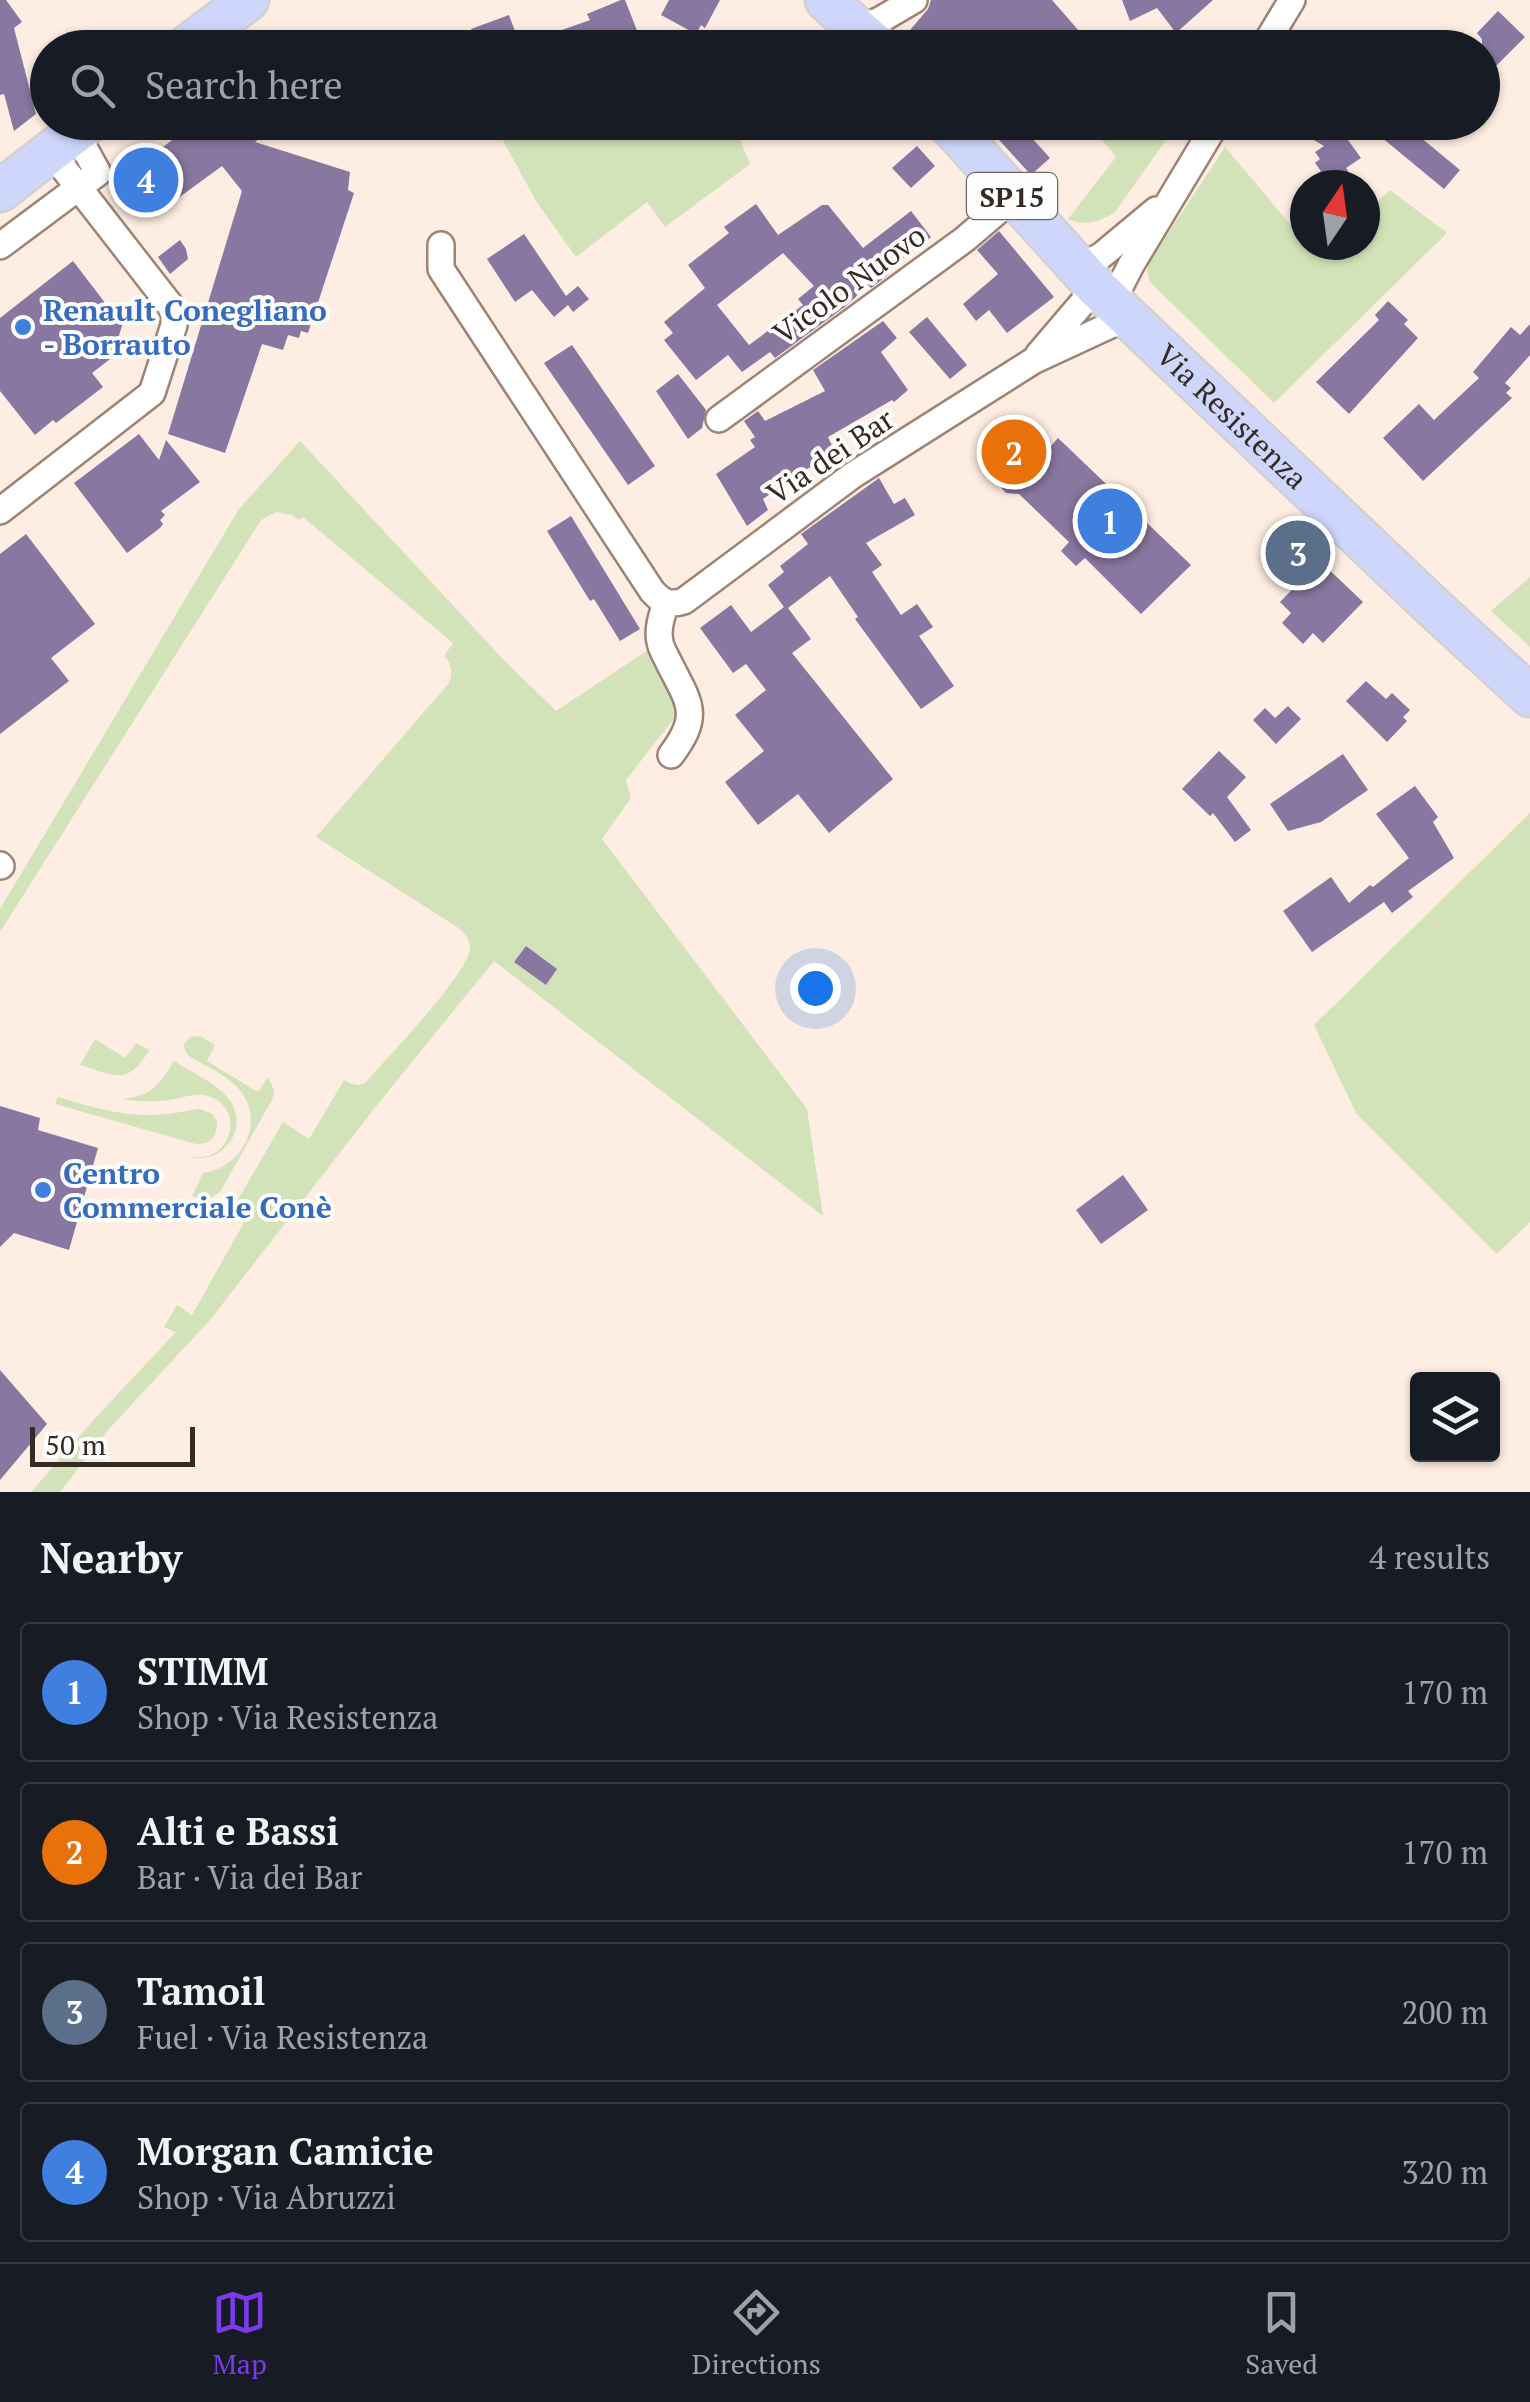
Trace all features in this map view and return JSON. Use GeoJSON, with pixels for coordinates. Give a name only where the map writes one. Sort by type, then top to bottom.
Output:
{"type":"FeatureCollection","features":[{"type":"Feature","properties":{"kind":"main road"},"geometry":{"type":"LineString","coordinates":[[826,0],[861,30]]}},
{"type":"Feature","properties":{"kind":"main road"},"geometry":{"type":"LineString","coordinates":[[209,30],[245,2]]}},
{"type":"Feature","properties":{"kind":"main road"},"geometry":{"type":"LineString","coordinates":[[0,191],[67,140]]}},
{"type":"Feature","properties":{"kind":"main road","name":"Via Resistenza"},"geometry":{"type":"LineString","coordinates":[[963,140],[1104,294],[1530,696]]}},
{"type":"Feature","properties":{"kind":"street"},"geometry":{"type":"LineString","coordinates":[[874,30],[880,20],[914,0]]}},
{"type":"Feature","properties":{"kind":"street"},"geometry":{"type":"LineString","coordinates":[[1274,30],[1292,0]]}},
{"type":"Feature","properties":{"kind":"street"},"geometry":{"type":"LineString","coordinates":[[0,511],[152,393],[174,324],[170,305],[78,187],[72,140]]}},
{"type":"Feature","properties":{"kind":"street"},"geometry":{"type":"LineString","coordinates":[[1104,294],[1131,266],[1206,140]]}},
{"type":"Feature","properties":{"kind":"street"},"geometry":{"type":"LineString","coordinates":[[0,246],[78,187]]}},
{"type":"Feature","properties":{"kind":"street","name":"Vicolo Nuovo"},"geometry":{"type":"LineString","coordinates":[[719,419],[965,239],[1013,198]]}},
{"type":"Feature","properties":{"kind":"street"},"geometry":{"type":"LineString","coordinates":[[1104,294],[1102,254],[1172,198]]}},
{"type":"Feature","properties":{"kind":"street"},"geometry":{"type":"LineString","coordinates":[[441,244],[440,269],[652,591],[666,603],[660,644],[690,710],[688,728],[670,755]]}},
{"type":"Feature","properties":{"kind":"street","name":"Via dei Bar"},"geometry":{"type":"LineString","coordinates":[[1033,361],[1104,294]]}},
{"type":"Feature","properties":{"kind":"street","name":"Via dei Bar"},"geometry":{"type":"LineString","coordinates":[[666,603],[684,600],[853,476],[1033,361],[1104,294]]}},
{"type":"Feature","properties":{"kind":"green space"},"geometry":{"type":"Polygon","coordinates":[[[503,140],[740,140],[750,164],[665,227],[647,202],[576,257],[536,201],[503,140]]]}},
{"type":"Feature","properties":{"kind":"green space"},"geometry":{"type":"Polygon","coordinates":[[[1102,140],[1166,140],[1115,212],[1087,223],[1068,219],[1116,157],[1102,140]]]}},
{"type":"Feature","properties":{"kind":"green space"},"geometry":{"type":"Polygon","coordinates":[[[1225,147],[1290,224],[1290,260],[1380,260],[1380,199],[1390,190],[1447,233],[1274,403],[1150,282],[1150,261],[1225,147]]]}},
{"type":"Feature","properties":{"kind":"green space"},"geometry":{"type":"Polygon","coordinates":[[[300,441],[556,711],[651,648],[679,712],[626,780],[631,798],[602,839],[807,1109],[823,1216],[494,961],[210,1320],[108,1430],[60,1492],[31,1492],[176,1332],[164,1327],[177,1305],[192,1315],[246,1219],[232,1210],[283,1122],[309,1139],[344,1080],[357,1085],[365,1083],[443,994],[467,958],[470,946],[457,927],[316,837],[449,683],[451,669],[444,656],[453,643],[303,517],[299,520],[276,512],[261,520],[0,932],[0,909],[239,509],[300,441]]]}},
{"type":"Feature","properties":{"kind":"green space"},"geometry":{"type":"Polygon","coordinates":[[[1530,577],[1530,647],[1491,611],[1530,577]]]}},
{"type":"Feature","properties":{"kind":"green space"},"geometry":{"type":"Polygon","coordinates":[[[1530,813],[1530,1222],[1497,1254],[1356,1113],[1314,1025],[1530,813]]]}},
{"type":"Feature","properties":{"kind":"green space"},"geometry":{"type":"Polygon","coordinates":[[[191,1036],[215,1045],[207,1061],[258,1092],[268,1077],[274,1090],[220,1192],[206,1201],[192,1196],[203,1173],[229,1162],[239,1152],[250,1128],[250,1114],[233,1083],[185,1051],[184,1044],[191,1036]]]}},
{"type":"Feature","properties":{"kind":"green space"},"geometry":{"type":"Polygon","coordinates":[[[95,1039],[125,1058],[136,1043],[149,1050],[127,1074],[111,1074],[80,1065],[95,1039]]]}},
{"type":"Feature","properties":{"kind":"green space"},"geometry":{"type":"Polygon","coordinates":[[[174,1061],[216,1087],[235,1109],[235,1132],[222,1151],[212,1156],[188,1156],[211,1155],[225,1144],[230,1119],[215,1099],[198,1095],[158,1101],[123,1099],[154,1088],[174,1061]]]}},
{"type":"Feature","properties":{"kind":"green space"},"geometry":{"type":"Polygon","coordinates":[[[58,1097],[128,1114],[158,1115],[200,1109],[212,1114],[217,1121],[216,1131],[210,1141],[196,1144],[55,1104],[58,1097]]]}},
{"type":"Feature","properties":{"kind":"building"},"geometry":{"type":"Polygon","coordinates":[[[0,0],[6,0],[22,22],[14,28],[30,91],[30,119],[14,131],[4,94],[0,95],[0,0]]]}},
{"type":"Feature","properties":{"kind":"building"},"geometry":{"type":"Polygon","coordinates":[[[625,0],[637,30],[562,30],[590,20],[587,14],[625,0]]]}},
{"type":"Feature","properties":{"kind":"building"},"geometry":{"type":"Polygon","coordinates":[[[669,0],[720,0],[705,28],[701,25],[698,30],[689,30],[661,15],[669,0]]]}},
{"type":"Feature","properties":{"kind":"building"},"geometry":{"type":"Polygon","coordinates":[[[931,0],[1052,0],[1078,30],[910,30],[931,0]]]}},
{"type":"Feature","properties":{"kind":"building"},"geometry":{"type":"Polygon","coordinates":[[[1122,0],[1213,0],[1179,30],[1174,30],[1157,8],[1130,21],[1122,0]]]}},
{"type":"Feature","properties":{"kind":"building"},"geometry":{"type":"Polygon","coordinates":[[[1498,11],[1525,37],[1500,62],[1500,30],[1480,30],[1498,11]]]}},
{"type":"Feature","properties":{"kind":"building"},"geometry":{"type":"Polygon","coordinates":[[[509,15],[514,30],[471,30],[471,29],[509,15]]]}},
{"type":"Feature","properties":{"kind":"building"},"geometry":{"type":"Polygon","coordinates":[[[172,140],[258,140],[255,142],[350,172],[348,190],[354,193],[308,333],[301,331],[299,338],[288,335],[283,350],[262,344],[225,453],[168,434],[242,191],[222,166],[155,215],[126,176],[172,140]]]}},
{"type":"Feature","properties":{"kind":"building"},"geometry":{"type":"Polygon","coordinates":[[[999,140],[1034,140],[1050,158],[1031,175],[999,140]]]}},
{"type":"Feature","properties":{"kind":"building"},"geometry":{"type":"Polygon","coordinates":[[[1314,140],[1348,140],[1361,158],[1347,170],[1320,170],[1315,163],[1320,159],[1315,152],[1324,146],[1314,140]]]}},
{"type":"Feature","properties":{"kind":"building"},"geometry":{"type":"Polygon","coordinates":[[[1385,140],[1424,140],[1460,170],[1444,189],[1385,140]]]}},
{"type":"Feature","properties":{"kind":"building"},"geometry":{"type":"Polygon","coordinates":[[[917,146],[935,166],[911,188],[892,168],[917,146]]]}},
{"type":"Feature","properties":{"kind":"building"},"geometry":{"type":"Polygon","coordinates":[[[756,204],[778,235],[822,205],[828,205],[863,248],[911,211],[931,237],[886,271],[889,274],[871,288],[868,285],[775,358],[770,352],[742,372],[728,355],[696,380],[664,340],[673,333],[664,322],[705,288],[688,265],[729,233],[724,227],[756,204]],[[783,253],[717,305],[749,345],[803,305],[798,299],[814,286],[783,253]]]}},
{"type":"Feature","properties":{"kind":"building"},"geometry":{"type":"Polygon","coordinates":[[[999,231],[1054,297],[1007,333],[989,310],[976,321],[963,304],[998,274],[977,250],[999,231]]]}},
{"type":"Feature","properties":{"kind":"building"},"geometry":{"type":"Polygon","coordinates":[[[524,234],[566,296],[578,286],[589,299],[573,312],[568,305],[554,317],[532,290],[515,302],[487,259],[524,234]]]}},
{"type":"Feature","properties":{"kind":"building"},"geometry":{"type":"Polygon","coordinates":[[[180,240],[188,259],[170,274],[158,257],[180,240]]]}},
{"type":"Feature","properties":{"kind":"building"},"geometry":{"type":"Polygon","coordinates":[[[73,261],[106,304],[120,312],[123,323],[117,342],[123,349],[92,373],[103,387],[35,435],[0,391],[0,318],[73,261]]]}},
{"type":"Feature","properties":{"kind":"building"},"geometry":{"type":"Polygon","coordinates":[[[1388,301],[1408,320],[1404,324],[1418,338],[1349,414],[1316,382],[1379,320],[1375,315],[1388,301]]]}},
{"type":"Feature","properties":{"kind":"building"},"geometry":{"type":"Polygon","coordinates":[[[927,317],[967,365],[950,379],[909,332],[927,317]]]}},
{"type":"Feature","properties":{"kind":"building"},"geometry":{"type":"Polygon","coordinates":[[[883,321],[897,338],[881,352],[908,390],[894,402],[828,437],[836,454],[763,499],[768,510],[747,526],[716,474],[755,447],[750,440],[755,437],[744,421],[758,411],[765,421],[825,391],[813,370],[883,321]]]}},
{"type":"Feature","properties":{"kind":"building"},"geometry":{"type":"Polygon","coordinates":[[[1530,324],[1530,355],[1505,383],[1511,388],[1506,393],[1512,398],[1423,481],[1383,438],[1419,404],[1434,420],[1479,378],[1473,372],[1511,327],[1520,335],[1530,324]]]}},
{"type":"Feature","properties":{"kind":"building"},"geometry":{"type":"Polygon","coordinates":[[[572,345],[655,466],[628,485],[544,363],[572,345]]]}},
{"type":"Feature","properties":{"kind":"building"},"geometry":{"type":"Polygon","coordinates":[[[678,374],[706,410],[702,428],[688,439],[656,391],[678,374]]]}},
{"type":"Feature","properties":{"kind":"building"},"geometry":{"type":"Polygon","coordinates":[[[139,434],[159,460],[166,440],[200,482],[161,511],[165,515],[160,528],[127,553],[74,483],[139,434]]]}},
{"type":"Feature","properties":{"kind":"building"},"geometry":{"type":"Polygon","coordinates":[[[1015,435],[1032,449],[1050,447],[1058,438],[1191,565],[1141,614],[1085,558],[1076,566],[1061,551],[1069,542],[1019,494],[1006,493],[997,483],[999,474],[988,462],[1015,435]]]}},
{"type":"Feature","properties":{"kind":"building"},"geometry":{"type":"Polygon","coordinates":[[[879,478],[894,504],[905,498],[915,515],[866,543],[882,565],[872,572],[901,615],[917,604],[933,627],[919,636],[954,686],[921,709],[855,619],[858,617],[830,576],[788,608],[811,639],[792,653],[893,779],[829,833],[798,794],[758,825],[725,782],[764,751],[735,715],[766,690],[746,664],[733,673],[700,628],[731,605],[751,632],[784,607],[768,585],[784,572],[780,566],[808,544],[801,534],[879,478]]]}},
{"type":"Feature","properties":{"kind":"building"},"geometry":{"type":"Polygon","coordinates":[[[571,516],[640,629],[620,641],[547,531],[571,516]]]}},
{"type":"Feature","properties":{"kind":"building"},"geometry":{"type":"Polygon","coordinates":[[[26,534],[95,624],[51,658],[69,681],[0,734],[0,554],[26,534]]]}},
{"type":"Feature","properties":{"kind":"building"},"geometry":{"type":"Polygon","coordinates":[[[1320,561],[1363,602],[1323,643],[1313,633],[1303,644],[1282,623],[1291,613],[1280,602],[1320,561]]]}},
{"type":"Feature","properties":{"kind":"building"},"geometry":{"type":"Polygon","coordinates":[[[1366,681],[1386,699],[1392,693],[1410,710],[1403,717],[1407,721],[1387,742],[1346,701],[1366,681]]]}},
{"type":"Feature","properties":{"kind":"building"},"geometry":{"type":"Polygon","coordinates":[[[1288,706],[1301,719],[1276,744],[1253,720],[1265,708],[1275,718],[1288,706]]]}},
{"type":"Feature","properties":{"kind":"building"},"geometry":{"type":"Polygon","coordinates":[[[1219,751],[1246,777],[1227,797],[1251,830],[1235,842],[1213,813],[1210,816],[1182,789],[1219,751]]]}},
{"type":"Feature","properties":{"kind":"building"},"geometry":{"type":"Polygon","coordinates":[[[1343,754],[1368,790],[1321,822],[1288,831],[1270,804],[1343,754]]]}},
{"type":"Feature","properties":{"kind":"building"},"geometry":{"type":"Polygon","coordinates":[[[1415,786],[1438,817],[1433,822],[1454,858],[1408,891],[1413,897],[1392,913],[1384,902],[1312,952],[1283,911],[1331,877],[1349,903],[1409,858],[1376,814],[1415,786]]]}},
{"type":"Feature","properties":{"kind":"building"},"geometry":{"type":"Polygon","coordinates":[[[526,946],[557,969],[546,985],[514,962],[526,946]]]}},
{"type":"Feature","properties":{"kind":"building","name":"Centro Commerciale Conè"},"geometry":{"type":"Polygon","coordinates":[[[0,1106],[40,1118],[38,1130],[98,1148],[69,1250],[14,1233],[0,1247],[0,1106]]]}},
{"type":"Feature","properties":{"kind":"building"},"geometry":{"type":"Polygon","coordinates":[[[1123,1175],[1148,1210],[1101,1244],[1076,1210],[1123,1175]]]}},
{"type":"Feature","properties":{"kind":"building"},"geometry":{"type":"Polygon","coordinates":[[[0,1370],[47,1424],[0,1480],[0,1370]]]}},
{"type":"Feature","properties":{"kind":"place","name":"Morgan Camicie"},"geometry":{"type":"Point","coordinates":[146,180]}},
{"type":"Feature","properties":{"kind":"place","name":"Renault Conegliano - Borrauto"},"geometry":{"type":"Point","coordinates":[23,327]}},
{"type":"Feature","properties":{"kind":"place","name":"Alti e Bassi"},"geometry":{"type":"Point","coordinates":[1014,452]}},
{"type":"Feature","properties":{"kind":"place","name":"STIMM"},"geometry":{"type":"Point","coordinates":[1110,521]}},
{"type":"Feature","properties":{"kind":"place","name":"Tamoil"},"geometry":{"type":"Point","coordinates":[1298,553]}},
{"type":"Feature","properties":{"kind":"place","name":"Centro Commerciale Conè"},"geometry":{"type":"Point","coordinates":[43,1190]}}]}
